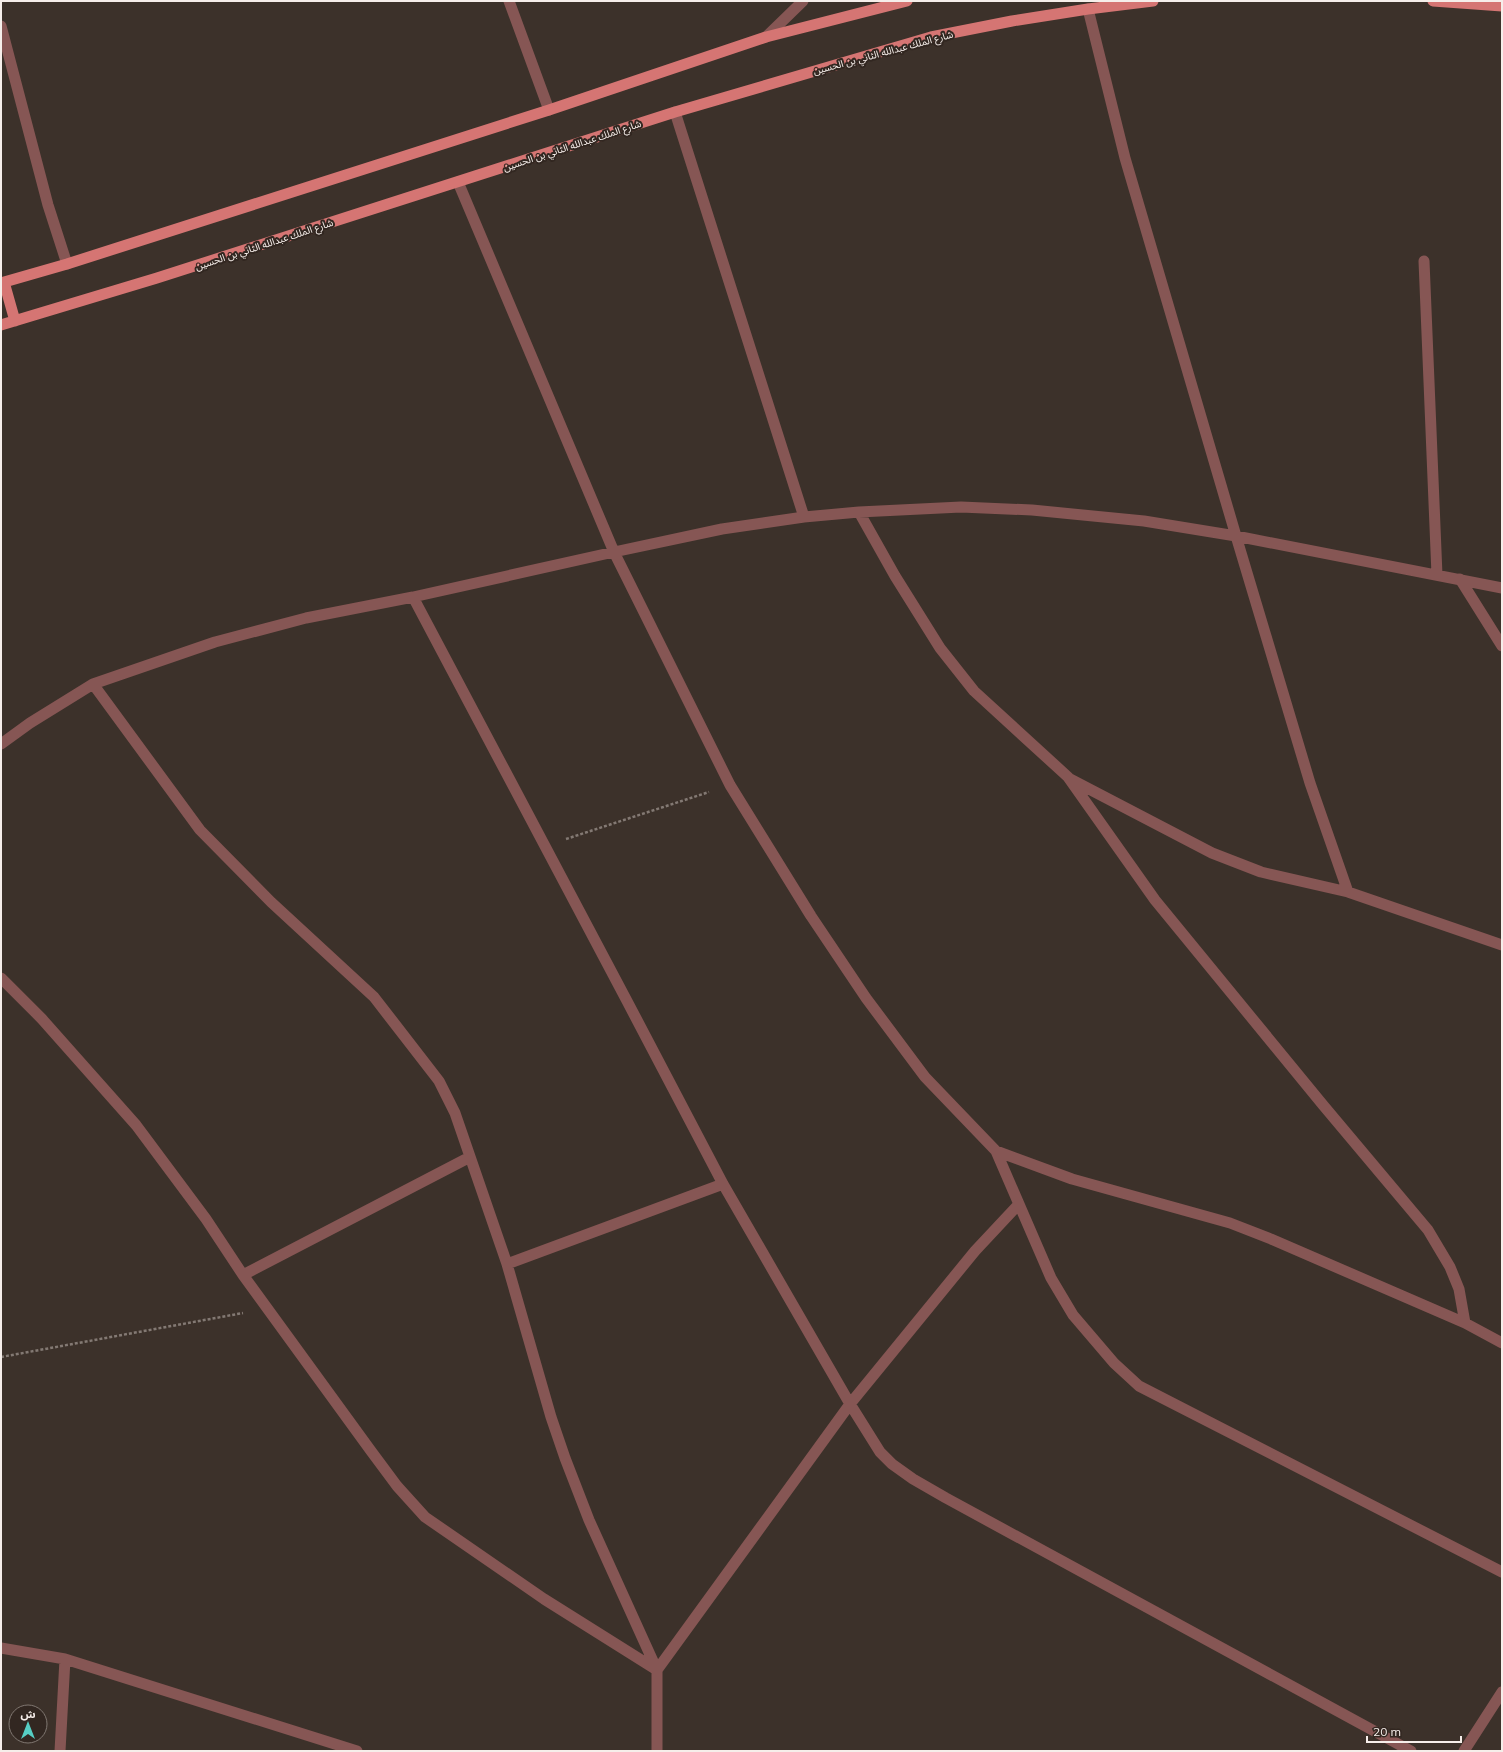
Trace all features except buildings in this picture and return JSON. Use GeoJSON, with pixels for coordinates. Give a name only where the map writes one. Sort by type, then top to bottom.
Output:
{"type":"FeatureCollection","features":[{"type":"Feature","properties":{"kind":"main road"},"geometry":{"type":"LineString","coordinates":[[15,321],[3,283],[67,264],[549,110],[766,37],[906,1]]}},
{"type":"Feature","properties":{"kind":"main road","name":"شارع الملك عبدالله الثاني بن الحسين"},"geometry":{"type":"LineString","coordinates":[[1,325],[157,278],[675,112],[930,37],[1012,21],[1152,1]]}},
{"type":"Feature","properties":{"kind":"main road"},"geometry":{"type":"LineString","coordinates":[[1433,1],[1502,6]]}},
{"type":"Feature","properties":{"kind":"street"},"geometry":{"type":"LineString","coordinates":[[509,1],[549,110]]}},
{"type":"Feature","properties":{"kind":"street"},"geometry":{"type":"LineString","coordinates":[[766,37],[803,1]]}},
{"type":"Feature","properties":{"kind":"street"},"geometry":{"type":"LineString","coordinates":[[1088,9],[1125,158],[1236,536],[1310,783],[1348,892]]}},
{"type":"Feature","properties":{"kind":"street"},"geometry":{"type":"LineString","coordinates":[[1,26],[48,205],[67,264]]}},
{"type":"Feature","properties":{"kind":"street"},"geometry":{"type":"LineString","coordinates":[[675,112],[804,517]]}},
{"type":"Feature","properties":{"kind":"street"},"geometry":{"type":"LineString","coordinates":[[458,182],[614,552],[730,785],[811,916],[866,998],[925,1077],[996,1151],[1051,1278],[1073,1315],[1114,1364],[1139,1386],[1502,1572]]}},
{"type":"Feature","properties":{"kind":"street"},"geometry":{"type":"LineString","coordinates":[[1424,261],[1437,575]]}},
{"type":"Feature","properties":{"kind":"street"},"geometry":{"type":"LineString","coordinates":[[1,744],[30,723],[93,684],[215,642],[306,618],[412,597],[722,529],[804,517],[859,512],[961,507],[1032,510],[1144,521],[1236,536],[1502,588]]}},
{"type":"Feature","properties":{"kind":"street"},"geometry":{"type":"LineString","coordinates":[[859,512],[895,576],[940,648],[974,691],[1068,777],[1155,900],[1318,1099],[1428,1230],[1450,1267],[1459,1289],[1465,1323]]}},
{"type":"Feature","properties":{"kind":"street"},"geometry":{"type":"LineString","coordinates":[[1460,579],[1502,646]]}},
{"type":"Feature","properties":{"kind":"street"},"geometry":{"type":"LineString","coordinates":[[412,597],[628,1001],[723,1184],[850,1404],[880,1452],[892,1464],[913,1479],[1411,1751]]}},
{"type":"Feature","properties":{"kind":"street"},"geometry":{"type":"LineString","coordinates":[[93,684],[200,830],[271,902],[374,997],[404,1033],[439,1081],[455,1113],[507,1264],[551,1417],[565,1458],[589,1520],[657,1670],[657,1751]]}},
{"type":"Feature","properties":{"kind":"street"},"geometry":{"type":"LineString","coordinates":[[1068,777],[1212,853],[1261,872],[1303,883],[1348,892],[1502,945]]}},
{"type":"Feature","properties":{"kind":"street"},"geometry":{"type":"LineString","coordinates":[[1,978],[42,1019],[136,1125],[206,1219],[243,1275],[397,1486],[425,1517],[544,1599],[657,1670]]}},
{"type":"Feature","properties":{"kind":"street"},"geometry":{"type":"LineString","coordinates":[[996,1151],[1072,1178],[1230,1223],[1271,1239],[1465,1323],[1502,1343]]}},
{"type":"Feature","properties":{"kind":"street"},"geometry":{"type":"LineString","coordinates":[[243,1275],[470,1157]]}},
{"type":"Feature","properties":{"kind":"street"},"geometry":{"type":"LineString","coordinates":[[507,1264],[723,1184]]}},
{"type":"Feature","properties":{"kind":"street"},"geometry":{"type":"LineString","coordinates":[[657,1670],[850,1404],[975,1251],[1019,1204]]}},
{"type":"Feature","properties":{"kind":"street"},"geometry":{"type":"LineString","coordinates":[[1,1648],[64,1659],[357,1751]]}},
{"type":"Feature","properties":{"kind":"street"},"geometry":{"type":"LineString","coordinates":[[60,1751],[64,1659]]}},
{"type":"Feature","properties":{"kind":"street"},"geometry":{"type":"LineString","coordinates":[[1464,1751],[1502,1692]]}},
{"type":"Feature","properties":{"kind":"path"},"geometry":{"type":"LineString","coordinates":[[544,846],[730,785]]}},
{"type":"Feature","properties":{"kind":"path"},"geometry":{"type":"LineString","coordinates":[[1,1357],[267,1308]]}}]}
